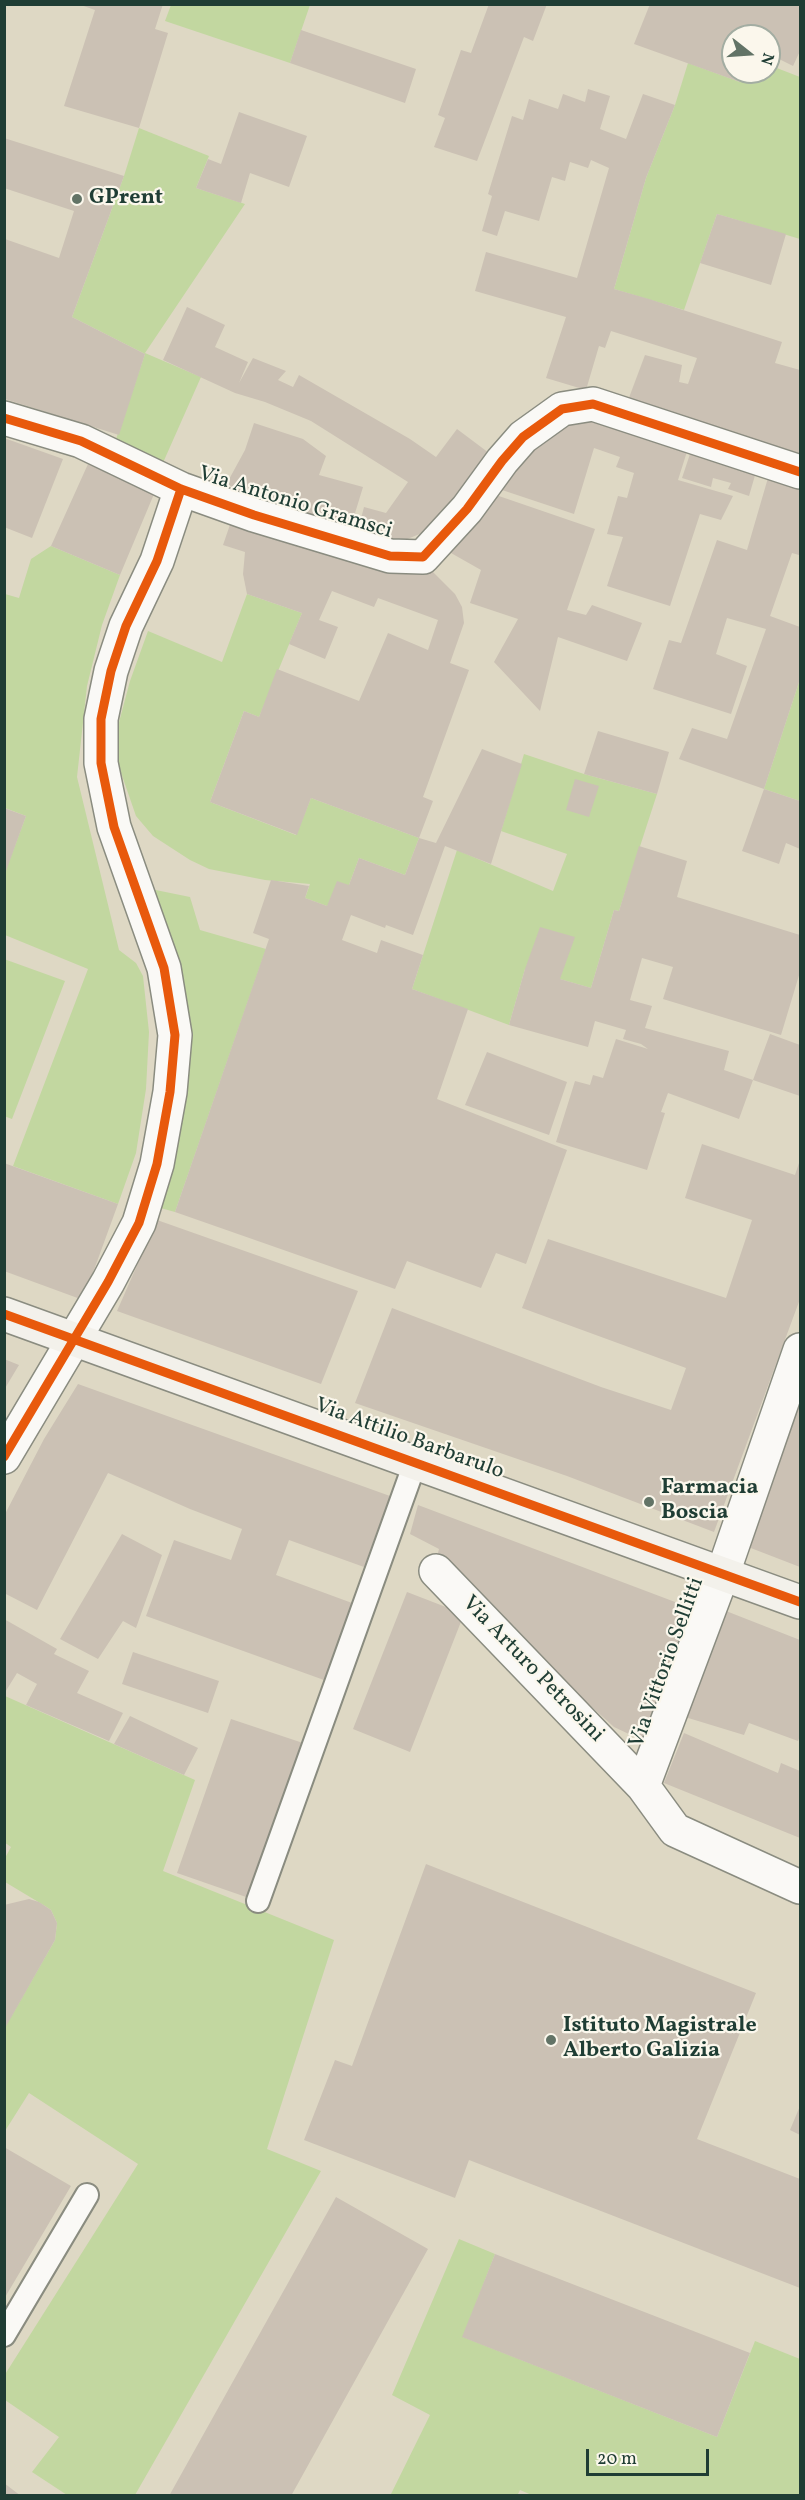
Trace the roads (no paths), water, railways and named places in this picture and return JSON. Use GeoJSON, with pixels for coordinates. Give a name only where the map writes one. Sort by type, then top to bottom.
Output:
{"type":"FeatureCollection","features":[{"type":"Feature","properties":{"kind":"street","name":"Via Antonio Gramsci"},"geometry":{"type":"LineString","coordinates":[[4,418],[81,441],[181,489],[254,515],[390,556],[423,557],[467,509],[502,461],[523,437],[562,409],[593,404],[801,472]]}},
{"type":"Feature","properties":{"kind":"street"},"geometry":{"type":"LineString","coordinates":[[4,1457],[139,1223],[157,1164],[170,1092],[175,1035],[164,968],[114,827],[101,763],[101,719],[111,671],[126,626],[157,561],[181,489]]}},
{"type":"Feature","properties":{"kind":"street","name":"Via Attilio Barbarulo"},"geometry":{"type":"LineString","coordinates":[[4,1314],[73,1341],[801,1602]]}},
{"type":"Feature","properties":{"kind":"street","name":"Via Vittorio Sellitti"},"geometry":{"type":"LineString","coordinates":[[643,1786],[799,1361]]}},
{"type":"Feature","properties":{"kind":"street","name":"Via Arturo Petrosini"},"geometry":{"type":"LineString","coordinates":[[436,1571],[643,1786],[675,1830],[801,1887]]}},
{"type":"Feature","properties":{"kind":"lane","name":"Via Attilio Barbarulo"},"geometry":{"type":"LineString","coordinates":[[258,1900],[415,1463]]}},
{"type":"Feature","properties":{"kind":"lane"},"geometry":{"type":"LineString","coordinates":[[4,2335],[87,2195]]}},
{"type":"Feature","properties":{"kind":"place","name":"GPrent"},"geometry":{"type":"Point","coordinates":[77,199]}},
{"type":"Feature","properties":{"kind":"place","name":"Farmacia Boscia"},"geometry":{"type":"Point","coordinates":[649,1502]}},
{"type":"Feature","properties":{"kind":"place","name":"Istituto Magistrale Alberto Galizia"},"geometry":{"type":"Point","coordinates":[551,2040]}}]}
